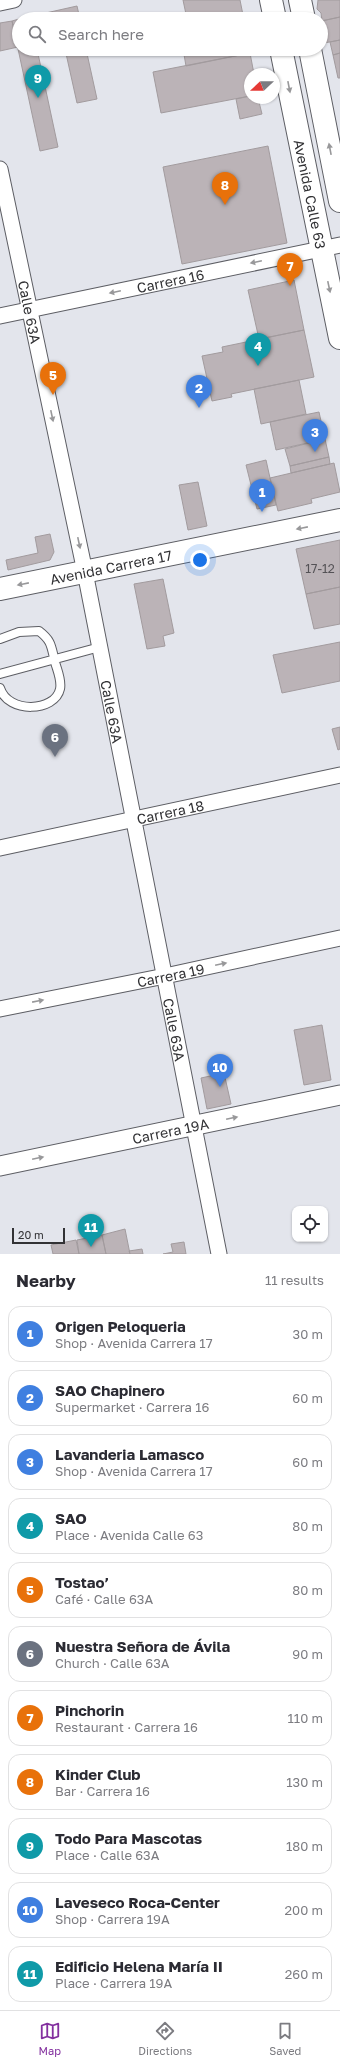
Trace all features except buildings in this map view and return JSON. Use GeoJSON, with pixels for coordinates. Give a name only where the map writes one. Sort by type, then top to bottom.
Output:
{"type":"FeatureCollection","features":[{"type":"Feature","properties":{"kind":"main road"},"geometry":{"type":"LineString","coordinates":[[271,0],[274,12]]}},
{"type":"Feature","properties":{"kind":"main road"},"geometry":{"type":"LineString","coordinates":[[300,0],[303,12]]}},
{"type":"Feature","properties":{"kind":"main road","name":"Avenida Calle 63"},"geometry":{"type":"LineString","coordinates":[[283,56],[331,247],[340,338]]}},
{"type":"Feature","properties":{"kind":"main road","name":"Avenida Calle 63"},"geometry":{"type":"LineString","coordinates":[[311,56],[340,202]]}},
{"type":"Feature","properties":{"kind":"main road","name":"Avenida Carrera 17"},"geometry":{"type":"LineString","coordinates":[[0,589],[340,520]]}},
{"type":"Feature","properties":{"kind":"street"},"geometry":{"type":"LineString","coordinates":[[0,3],[14,0]]}},
{"type":"Feature","properties":{"kind":"street","name":"Calle 63A"},"geometry":{"type":"LineString","coordinates":[[0,169],[86,572],[219,1254]]}},
{"type":"Feature","properties":{"kind":"street","name":"Carrera 16"},"geometry":{"type":"LineString","coordinates":[[0,316],[331,247]]}},
{"type":"Feature","properties":{"kind":"street","name":"Carrera 18"},"geometry":{"type":"LineString","coordinates":[[0,848],[340,775]]}},
{"type":"Feature","properties":{"kind":"street","name":"Carrera 19"},"geometry":{"type":"LineString","coordinates":[[0,1009],[165,976],[340,938]]}},
{"type":"Feature","properties":{"kind":"street","name":"Carrera 19A"},"geometry":{"type":"LineString","coordinates":[[0,1166],[340,1095]]}},
{"type":"Feature","properties":{"kind":"lane"},"geometry":{"type":"LineString","coordinates":[[0,639],[19,632],[38,631],[48,638],[55,660],[60,689],[57,697],[47,704],[23,707],[13,705],[6,699],[0,688]]}},
{"type":"Feature","properties":{"kind":"lane"},"geometry":{"type":"LineString","coordinates":[[0,674],[100,647]]}},
{"type":"Feature","properties":{"kind":"place","name":"Todo Para Mascotas"},"geometry":{"type":"Point","coordinates":[38,98]}},
{"type":"Feature","properties":{"kind":"place","name":"Kinder Club"},"geometry":{"type":"Point","coordinates":[225,205]}},
{"type":"Feature","properties":{"kind":"place","name":"Pinchorin"},"geometry":{"type":"Point","coordinates":[290,286]}},
{"type":"Feature","properties":{"kind":"place","name":"SAO"},"geometry":{"type":"Point","coordinates":[258,366]}},
{"type":"Feature","properties":{"kind":"place","name":"Tostao’"},"geometry":{"type":"Point","coordinates":[53,395]}},
{"type":"Feature","properties":{"kind":"place","name":"SAO Chapinero"},"geometry":{"type":"Point","coordinates":[199,408]}},
{"type":"Feature","properties":{"kind":"place","name":"Lavanderia Lamasco"},"geometry":{"type":"Point","coordinates":[315,452]}},
{"type":"Feature","properties":{"kind":"place","name":"Origen Peloqueria"},"geometry":{"type":"Point","coordinates":[262,512]}},
{"type":"Feature","properties":{"kind":"place","name":"Nuestra Señora de Ávila"},"geometry":{"type":"Point","coordinates":[55,757]}},
{"type":"Feature","properties":{"kind":"place","name":"Laveseco Roca-Center"},"geometry":{"type":"Point","coordinates":[220,1087]}},
{"type":"Feature","properties":{"kind":"place","name":"Edificio Helena María II"},"geometry":{"type":"Point","coordinates":[91,1247]}}]}
